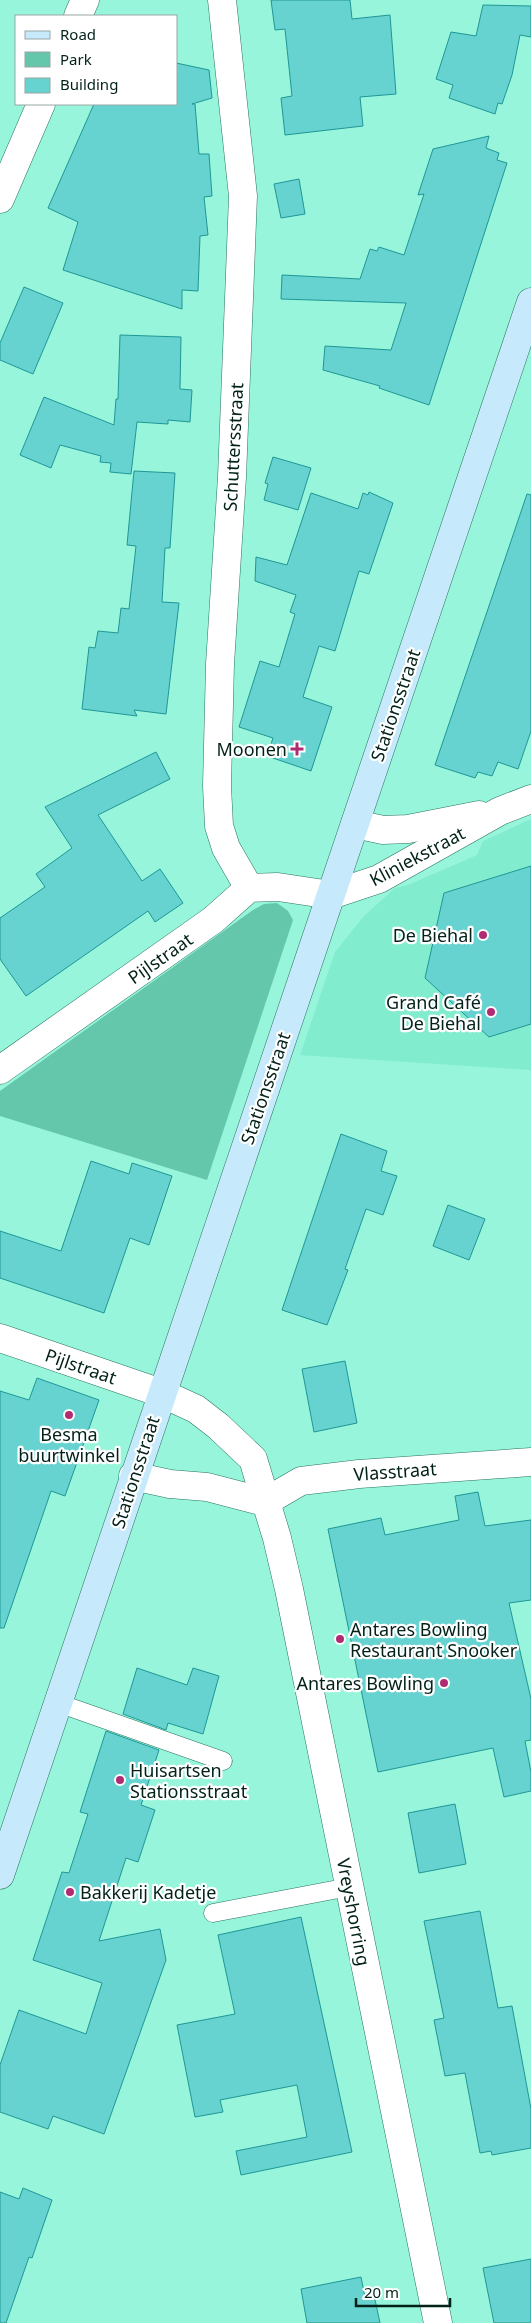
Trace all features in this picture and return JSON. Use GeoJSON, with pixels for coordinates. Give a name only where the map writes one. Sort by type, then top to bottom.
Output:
{"type":"FeatureCollection","features":[{"type":"Feature","properties":{"kind":"main road","name":"Stationsstraat"},"geometry":{"type":"LineString","coordinates":[[0,1875],[161,1393],[531,302]]}},
{"type":"Feature","properties":{"kind":"street"},"geometry":{"type":"LineString","coordinates":[[78,15],[85,0]]}},
{"type":"Feature","properties":{"kind":"street","name":"Schuttersstraat"},"geometry":{"type":"LineString","coordinates":[[222,0],[243,196],[232,477],[220,664],[217,786],[219,826],[226,848],[249,888]]}},
{"type":"Feature","properties":{"kind":"street"},"geometry":{"type":"LineString","coordinates":[[0,199],[41,105]]}},
{"type":"Feature","properties":{"kind":"street","name":"Kliniekstraat"},"geometry":{"type":"LineString","coordinates":[[331,895],[379,880],[500,811],[531,799]]}},
{"type":"Feature","properties":{"kind":"street","name":"Kliniekstraat"},"geometry":{"type":"LineString","coordinates":[[355,824],[383,830],[408,829],[500,811]]}},
{"type":"Feature","properties":{"kind":"street"},"geometry":{"type":"LineString","coordinates":[[249,888],[278,887],[331,895]]}},
{"type":"Feature","properties":{"kind":"street","name":"Pijlstraat"},"geometry":{"type":"LineString","coordinates":[[0,1070],[213,920],[249,888]]}},
{"type":"Feature","properties":{"kind":"street","name":"Pijlstraat"},"geometry":{"type":"LineString","coordinates":[[0,1338],[161,1393]]}},
{"type":"Feature","properties":{"kind":"street","name":"Vreyshorring"},"geometry":{"type":"LineString","coordinates":[[161,1393],[196,1409],[218,1426],[253,1459],[277,1538],[289,1589],[438,2323]]}},
{"type":"Feature","properties":{"kind":"street","name":"Vlasstraat"},"geometry":{"type":"LineString","coordinates":[[265,1502],[300,1481],[359,1474],[531,1462]]}},
{"type":"Feature","properties":{"kind":"street"},"geometry":{"type":"LineString","coordinates":[[133,1476],[170,1484],[206,1487],[265,1502]]}},
{"type":"Feature","properties":{"kind":"lane"},"geometry":{"type":"LineString","coordinates":[[58,1703],[223,1761]]}},
{"type":"Feature","properties":{"kind":"lane"},"geometry":{"type":"LineString","coordinates":[[213,1913],[349,1886]]}},
{"type":"Feature","properties":{"kind":"shaded area"},"geometry":{"type":"Polygon","coordinates":[[[531,819],[531,1070],[300,1055],[335,952],[364,916],[395,888],[408,885],[477,855],[483,841],[531,819]]]}},
{"type":"Feature","properties":{"kind":"green space"},"geometry":{"type":"Polygon","coordinates":[[[277,903],[288,911],[293,920],[207,1180],[0,1116],[0,1091],[253,910],[264,904],[277,903]]]}},
{"type":"Feature","properties":{"kind":"building"},"geometry":{"type":"Polygon","coordinates":[[[271,0],[350,0],[352,19],[390,15],[396,94],[360,97],[363,126],[285,135],[281,98],[292,96],[285,29],[275,30],[271,0]]]}},
{"type":"Feature","properties":{"kind":"building"},"geometry":{"type":"Polygon","coordinates":[[[483,5],[531,6],[531,37],[520,35],[512,75],[502,104],[498,103],[495,114],[449,98],[453,85],[436,79],[451,32],[476,36],[483,5]]]}},
{"type":"Feature","properties":{"kind":"building"},"geometry":{"type":"Polygon","coordinates":[[[178,63],[209,70],[212,98],[192,104],[195,104],[199,154],[209,154],[212,196],[204,197],[208,235],[200,236],[198,291],[182,290],[182,309],[63,270],[78,222],[48,208],[94,105],[178,105],[178,63]]]}},
{"type":"Feature","properties":{"kind":"building"},"geometry":{"type":"Polygon","coordinates":[[[489,136],[486,148],[499,153],[497,160],[507,163],[429,405],[379,388],[380,386],[323,370],[325,346],[391,350],[406,303],[281,299],[282,275],[360,279],[370,249],[377,251],[379,247],[404,255],[424,194],[418,195],[433,149],[489,136]]]}},
{"type":"Feature","properties":{"kind":"building"},"geometry":{"type":"Polygon","coordinates":[[[299,179],[305,214],[281,218],[274,184],[299,179]]]}},
{"type":"Feature","properties":{"kind":"building"},"geometry":{"type":"Polygon","coordinates":[[[24,287],[63,303],[33,374],[0,360],[0,343],[24,287]]]}},
{"type":"Feature","properties":{"kind":"building"},"geometry":{"type":"Polygon","coordinates":[[[120,335],[181,337],[180,389],[192,390],[190,422],[168,420],[168,424],[137,422],[131,474],[110,472],[111,463],[100,462],[101,456],[60,445],[51,468],[20,455],[44,397],[114,425],[116,399],[118,399],[120,335]]]}},
{"type":"Feature","properties":{"kind":"building"},"geometry":{"type":"Polygon","coordinates":[[[273,457],[311,468],[298,510],[264,500],[268,484],[265,483],[273,457]]]}},
{"type":"Feature","properties":{"kind":"building"},"geometry":{"type":"Polygon","coordinates":[[[134,471],[175,473],[170,548],[165,548],[162,602],[179,603],[166,714],[134,710],[137,716],[82,709],[89,647],[95,648],[98,631],[118,633],[121,608],[129,609],[136,546],[127,545],[134,471]]]}},
{"type":"Feature","properties":{"kind":"building"},"geometry":{"type":"Polygon","coordinates":[[[369,492],[393,503],[369,574],[359,571],[335,651],[319,646],[303,697],[332,707],[311,771],[267,756],[273,738],[239,727],[260,661],[279,667],[295,614],[290,612],[296,595],[255,581],[256,557],[287,565],[311,493],[358,509],[363,493],[368,495],[369,492]]]}},
{"type":"Feature","properties":{"kind":"building"},"geometry":{"type":"Polygon","coordinates":[[[527,494],[531,495],[531,731],[518,769],[498,762],[492,776],[478,772],[475,778],[435,765],[527,494]]]}},
{"type":"Feature","properties":{"kind":"building"},"geometry":{"type":"Polygon","coordinates":[[[156,752],[170,779],[98,815],[142,881],[160,869],[183,903],[155,922],[148,911],[26,996],[0,959],[0,918],[45,887],[36,874],[72,848],[45,807],[156,752]]]}},
{"type":"Feature","properties":{"kind":"building","name":"De Biehal"},"geometry":{"type":"Polygon","coordinates":[[[531,866],[531,1024],[489,1037],[425,978],[444,893],[531,866]]]}},
{"type":"Feature","properties":{"kind":"building"},"geometry":{"type":"Polygon","coordinates":[[[341,1134],[387,1151],[381,1171],[397,1176],[383,1215],[366,1209],[345,1269],[348,1270],[327,1325],[282,1310],[341,1134]]]}},
{"type":"Feature","properties":{"kind":"building"},"geometry":{"type":"Polygon","coordinates":[[[91,1161],[129,1174],[132,1163],[172,1176],[149,1245],[130,1238],[104,1313],[0,1278],[0,1231],[61,1251],[91,1161]]]}},
{"type":"Feature","properties":{"kind":"building"},"geometry":{"type":"Polygon","coordinates":[[[448,1205],[485,1219],[469,1260],[433,1246],[448,1205]]]}},
{"type":"Feature","properties":{"kind":"building"},"geometry":{"type":"Polygon","coordinates":[[[345,1361],[357,1423],[314,1432],[302,1369],[345,1361]]]}},
{"type":"Feature","properties":{"kind":"building"},"geometry":{"type":"Polygon","coordinates":[[[37,1378],[99,1400],[65,1496],[51,1491],[4,1628],[0,1628],[0,1391],[29,1400],[37,1378]]]}},
{"type":"Feature","properties":{"kind":"building","name":"Antares Bowling"},"geometry":{"type":"Polygon","coordinates":[[[478,1492],[485,1526],[531,1520],[531,1600],[509,1603],[531,1699],[531,1740],[525,1741],[531,1772],[531,1791],[504,1797],[493,1748],[378,1772],[328,1529],[381,1518],[385,1535],[459,1520],[455,1496],[478,1492]]]}},
{"type":"Feature","properties":{"kind":"building"},"geometry":{"type":"Polygon","coordinates":[[[137,1668],[187,1685],[193,1668],[219,1676],[203,1734],[168,1723],[166,1730],[123,1714],[137,1668]]]}},
{"type":"Feature","properties":{"kind":"building"},"geometry":{"type":"Polygon","coordinates":[[[106,1731],[159,1750],[141,1805],[155,1810],[138,1862],[126,1858],[99,1941],[160,1929],[166,1960],[104,2134],[53,2116],[48,2129],[0,2112],[0,2065],[19,2010],[86,2034],[102,1983],[33,1960],[62,1872],[69,1873],[88,1814],[80,1812],[106,1731]]]}},
{"type":"Feature","properties":{"kind":"building"},"geometry":{"type":"Polygon","coordinates":[[[455,1804],[466,1864],[419,1873],[408,1813],[455,1804]]]}},
{"type":"Feature","properties":{"kind":"building"},"geometry":{"type":"Polygon","coordinates":[[[480,1911],[498,2008],[512,2006],[531,2109],[531,2148],[492,2155],[491,2151],[480,2153],[465,2073],[445,2076],[434,2020],[444,2018],[424,1921],[480,1911]]]}},
{"type":"Feature","properties":{"kind":"building"},"geometry":{"type":"Polygon","coordinates":[[[301,1917],[352,2152],[241,2175],[236,2151],[307,2137],[297,2085],[220,2100],[223,2112],[195,2117],[177,2025],[235,2014],[218,1935],[301,1917]]]}},
{"type":"Feature","properties":{"kind":"building"},"geometry":{"type":"Polygon","coordinates":[[[23,2188],[52,2200],[32,2258],[29,2257],[6,2323],[0,2323],[0,2192],[19,2199],[23,2188]]]}},
{"type":"Feature","properties":{"kind":"building"},"geometry":{"type":"Polygon","coordinates":[[[531,2259],[531,2323],[494,2323],[483,2268],[531,2259]]]}},
{"type":"Feature","properties":{"kind":"building"},"geometry":{"type":"Polygon","coordinates":[[[361,2277],[365,2297],[374,2295],[380,2323],[307,2323],[301,2289],[361,2277]]]}},
{"type":"Feature","properties":{"kind":"place","name":"Moonen"},"geometry":{"type":"Point","coordinates":[297,749]}},
{"type":"Feature","properties":{"kind":"place","name":"De Biehal"},"geometry":{"type":"Point","coordinates":[483,935]}},
{"type":"Feature","properties":{"kind":"place","name":"Grand Café De Biehal"},"geometry":{"type":"Point","coordinates":[491,1012]}},
{"type":"Feature","properties":{"kind":"place","name":"Besma buurtwinkel"},"geometry":{"type":"Point","coordinates":[69,1415]}},
{"type":"Feature","properties":{"kind":"place","name":"Antares Bowling Restaurant Snooker"},"geometry":{"type":"Point","coordinates":[340,1639]}},
{"type":"Feature","properties":{"kind":"place","name":"Antares Bowling"},"geometry":{"type":"Point","coordinates":[444,1683]}},
{"type":"Feature","properties":{"kind":"place","name":"Huisartsen Stationsstraat"},"geometry":{"type":"Point","coordinates":[120,1780]}},
{"type":"Feature","properties":{"kind":"place","name":"Bakkerij Kadetje"},"geometry":{"type":"Point","coordinates":[70,1892]}}]}
